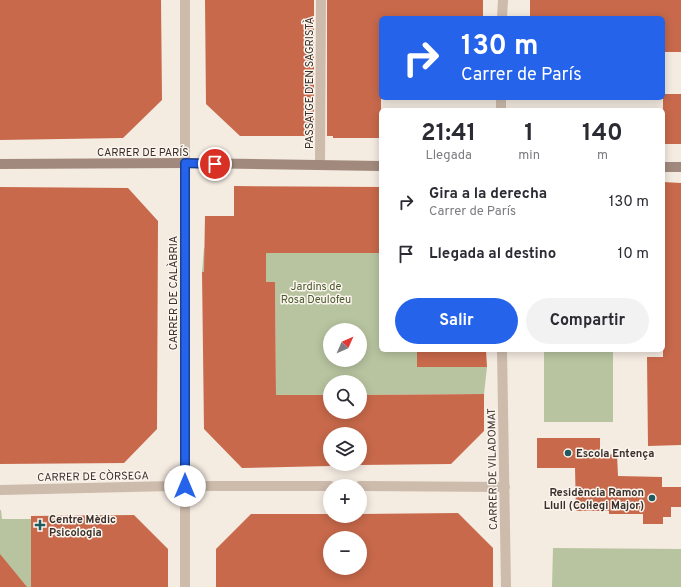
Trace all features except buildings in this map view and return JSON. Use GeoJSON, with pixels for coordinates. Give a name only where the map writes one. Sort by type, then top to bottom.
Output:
{"type":"FeatureCollection","features":[{"type":"Feature","properties":{"kind":"main road","name":"CARRER DE PARÍS"},"geometry":{"type":"LineString","coordinates":[[0,164],[185,163],[379,166]]}},
{"type":"Feature","properties":{"kind":"main road"},"geometry":{"type":"LineString","coordinates":[[665,167],[681,167]]}},
{"type":"Feature","properties":{"kind":"street","name":"CARRER DE CALÀBRIA"},"geometry":{"type":"LineString","coordinates":[[184,587],[185,0]]}},
{"type":"Feature","properties":{"kind":"street","name":"PASSATGE D'EN SAGRISTÀ"},"geometry":{"type":"LineString","coordinates":[[320,165],[321,0]]}},
{"type":"Feature","properties":{"kind":"street"},"geometry":{"type":"LineString","coordinates":[[502,16],[503,0]]}},
{"type":"Feature","properties":{"kind":"street","name":"CARRER DE VILADOMAT"},"geometry":{"type":"LineString","coordinates":[[502,352],[506,587]]}},
{"type":"Feature","properties":{"kind":"street","name":"CARRER DE CÒRSEGA"},"geometry":{"type":"LineString","coordinates":[[0,490],[185,486],[323,486]]}},
{"type":"Feature","properties":{"kind":"street"},"geometry":{"type":"LineString","coordinates":[[367,486],[505,487]]}},
{"type":"Feature","properties":{"kind":"green space","name":"Jardins de Rosa Deulofeu"},"geometry":{"type":"Polygon","coordinates":[[[204,248],[238,248],[238,253],[379,253],[379,352],[417,352],[418,367],[487,367],[484,394],[367,395],[367,375],[323,375],[323,395],[276,395],[275,283],[266,282],[266,272],[202,272],[204,248]]]}},
{"type":"Feature","properties":{"kind":"green space"},"geometry":{"type":"Polygon","coordinates":[[[544,352],[613,352],[613,422],[544,422],[544,352]]]}},
{"type":"Feature","properties":{"kind":"green space"},"geometry":{"type":"Polygon","coordinates":[[[0,510],[2,519],[31,519],[31,587],[0,587],[0,510]]]}},
{"type":"Feature","properties":{"kind":"green space"},"geometry":{"type":"Polygon","coordinates":[[[553,548],[681,549],[681,587],[552,587],[553,548]]]}},
{"type":"Feature","properties":{"kind":"place","name":"Escola Entença"},"geometry":{"type":"Point","coordinates":[568,453]}},
{"type":"Feature","properties":{"kind":"place","name":"Residència Ramon Llull (Col·legi Major)"},"geometry":{"type":"Point","coordinates":[652,498]}},
{"type":"Feature","properties":{"kind":"place","name":"Centre Mèdic Psicologia"},"geometry":{"type":"Point","coordinates":[40,525]}},
{"type":"Feature","properties":{"kind":"route"},"geometry":{"type":"LineString","coordinates":[[185,486],[185,163],[215,164]]}}]}
